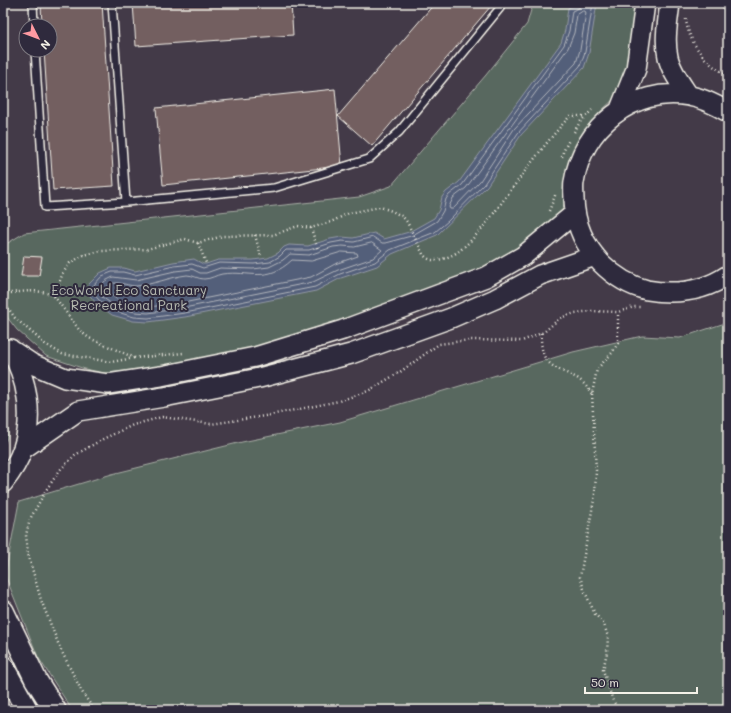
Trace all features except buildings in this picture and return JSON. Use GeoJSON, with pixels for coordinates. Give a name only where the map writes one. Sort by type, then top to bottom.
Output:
{"type":"FeatureCollection","features":[{"type":"Feature","properties":{"kind":"main road"},"geometry":{"type":"LineString","coordinates":[[3,611],[36,680],[55,710]]}},
{"type":"Feature","properties":{"kind":"main road"},"geometry":{"type":"LineString","coordinates":[[4,672],[27,710]]}},
{"type":"Feature","properties":{"kind":"street"},"geometry":{"type":"LineString","coordinates":[[620,109],[636,69],[645,3]]}},
{"type":"Feature","properties":{"kind":"street"},"geometry":{"type":"LineString","coordinates":[[670,3],[666,42],[668,58],[675,74],[689,96]]}},
{"type":"Feature","properties":{"kind":"street"},"geometry":{"type":"LineString","coordinates":[[728,112],[712,102],[689,96],[665,95],[642,100],[620,109],[597,129],[581,154],[574,183],[575,213],[582,236],[595,256],[608,270],[624,281],[642,289],[681,293],[700,289],[728,275]]}},
{"type":"Feature","properties":{"kind":"street"},"geometry":{"type":"LineString","coordinates":[[7,345],[32,364],[65,378],[108,384],[161,376],[255,357],[343,330],[486,277],[523,256],[575,213]]}},
{"type":"Feature","properties":{"kind":"street"},"geometry":{"type":"LineString","coordinates":[[23,449],[78,411],[164,397],[260,378],[351,354],[450,318],[495,299],[540,275],[595,256]]}},
{"type":"Feature","properties":{"kind":"street"},"geometry":{"type":"LineString","coordinates":[[3,483],[9,476],[23,449],[28,429],[26,388],[20,369],[7,345]]}},
{"type":"Feature","properties":{"kind":"lane"},"geometry":{"type":"LineString","coordinates":[[33,3],[34,18]]}},
{"type":"Feature","properties":{"kind":"lane"},"geometry":{"type":"LineString","coordinates":[[112,3],[126,202]]}},
{"type":"Feature","properties":{"kind":"lane"},"geometry":{"type":"LineString","coordinates":[[36,58],[45,207],[126,202],[274,188],[369,159],[399,132],[500,8],[500,3]]}},
{"type":"Feature","properties":{"kind":"path"},"geometry":{"type":"LineString","coordinates":[[686,16],[686,28],[698,49],[711,65],[728,76]]}},
{"type":"Feature","properties":{"kind":"path"},"geometry":{"type":"LineString","coordinates":[[561,159],[563,152],[580,122],[594,108]]}},
{"type":"Feature","properties":{"kind":"path"},"geometry":{"type":"LineString","coordinates":[[54,296],[63,273],[70,263],[84,255],[101,251],[147,249],[185,239],[198,242],[223,236],[273,235],[298,226],[311,228],[331,222],[349,213],[380,207],[403,217],[426,258],[432,260],[458,252],[490,218],[551,136],[570,116],[585,116]]}},
{"type":"Feature","properties":{"kind":"path"},"geometry":{"type":"LineString","coordinates":[[545,216],[550,210],[556,190]]}},
{"type":"Feature","properties":{"kind":"path"},"geometry":{"type":"LineString","coordinates":[[311,228],[318,250]]}},
{"type":"Feature","properties":{"kind":"path"},"geometry":{"type":"LineString","coordinates":[[255,235],[261,257]]}},
{"type":"Feature","properties":{"kind":"path"},"geometry":{"type":"LineString","coordinates":[[198,242],[206,263]]}},
{"type":"Feature","properties":{"kind":"path"},"geometry":{"type":"LineString","coordinates":[[3,294],[36,292],[48,293],[54,296],[80,331],[89,338],[135,358]]}},
{"type":"Feature","properties":{"kind":"path"},"geometry":{"type":"LineString","coordinates":[[3,301],[15,318],[45,344],[62,354],[111,362],[189,352]]}},
{"type":"Feature","properties":{"kind":"path"},"geometry":{"type":"LineString","coordinates":[[94,710],[82,692],[60,648],[40,600],[28,554],[26,535],[30,519],[46,490],[61,469],[75,455],[103,438],[133,426],[162,417],[211,424],[265,416],[339,401],[368,391],[400,372],[438,344],[470,340],[522,341],[541,333],[560,318],[575,313],[592,311],[618,312],[641,306]]}},
{"type":"Feature","properties":{"kind":"path"},"geometry":{"type":"LineString","coordinates":[[618,312],[618,343],[612,354],[598,369],[592,394],[596,470],[595,494],[580,577],[584,592],[595,614],[604,624],[608,637],[608,652],[604,670],[613,701],[619,710]]}},
{"type":"Feature","properties":{"kind":"path"},"geometry":{"type":"LineString","coordinates":[[541,333],[541,346],[546,358],[557,369],[578,379],[587,386],[592,394]]}},
{"type":"Feature","properties":{"kind":"green space","name":"EcoWorld Eco Sanctuary Recreational Park"},"geometry":{"type":"Polygon","coordinates":[[[533,3],[640,3],[633,61],[615,98],[601,111],[578,143],[568,192],[562,211],[518,251],[446,286],[315,334],[215,357],[142,370],[104,373],[85,369],[46,356],[17,330],[3,312],[3,246],[24,233],[359,197],[391,186],[486,75],[527,24],[533,3]]]}},
{"type":"Feature","properties":{"kind":"green space"},"geometry":{"type":"Polygon","coordinates":[[[728,322],[728,710],[72,710],[38,657],[5,575],[19,502],[112,474],[242,442],[340,422],[573,352],[642,336],[680,338],[728,322]]]}},
{"type":"Feature","properties":{"kind":"green space"},"geometry":{"type":"Polygon","coordinates":[[[3,381],[9,399],[8,435],[3,448],[3,381]]]}},
{"type":"Feature","properties":{"kind":"water"},"geometry":{"type":"Polygon","coordinates":[[[577,3],[597,3],[589,53],[584,68],[521,135],[487,186],[437,235],[392,254],[377,266],[341,278],[316,291],[185,317],[148,322],[133,321],[112,315],[96,303],[87,292],[89,284],[100,273],[111,268],[124,268],[135,271],[173,262],[194,259],[206,264],[218,260],[253,260],[268,258],[289,245],[308,246],[330,239],[342,237],[353,238],[374,233],[384,239],[409,232],[434,218],[439,210],[442,197],[459,182],[561,43],[565,30],[568,8],[576,5],[577,3]]]}}]}
